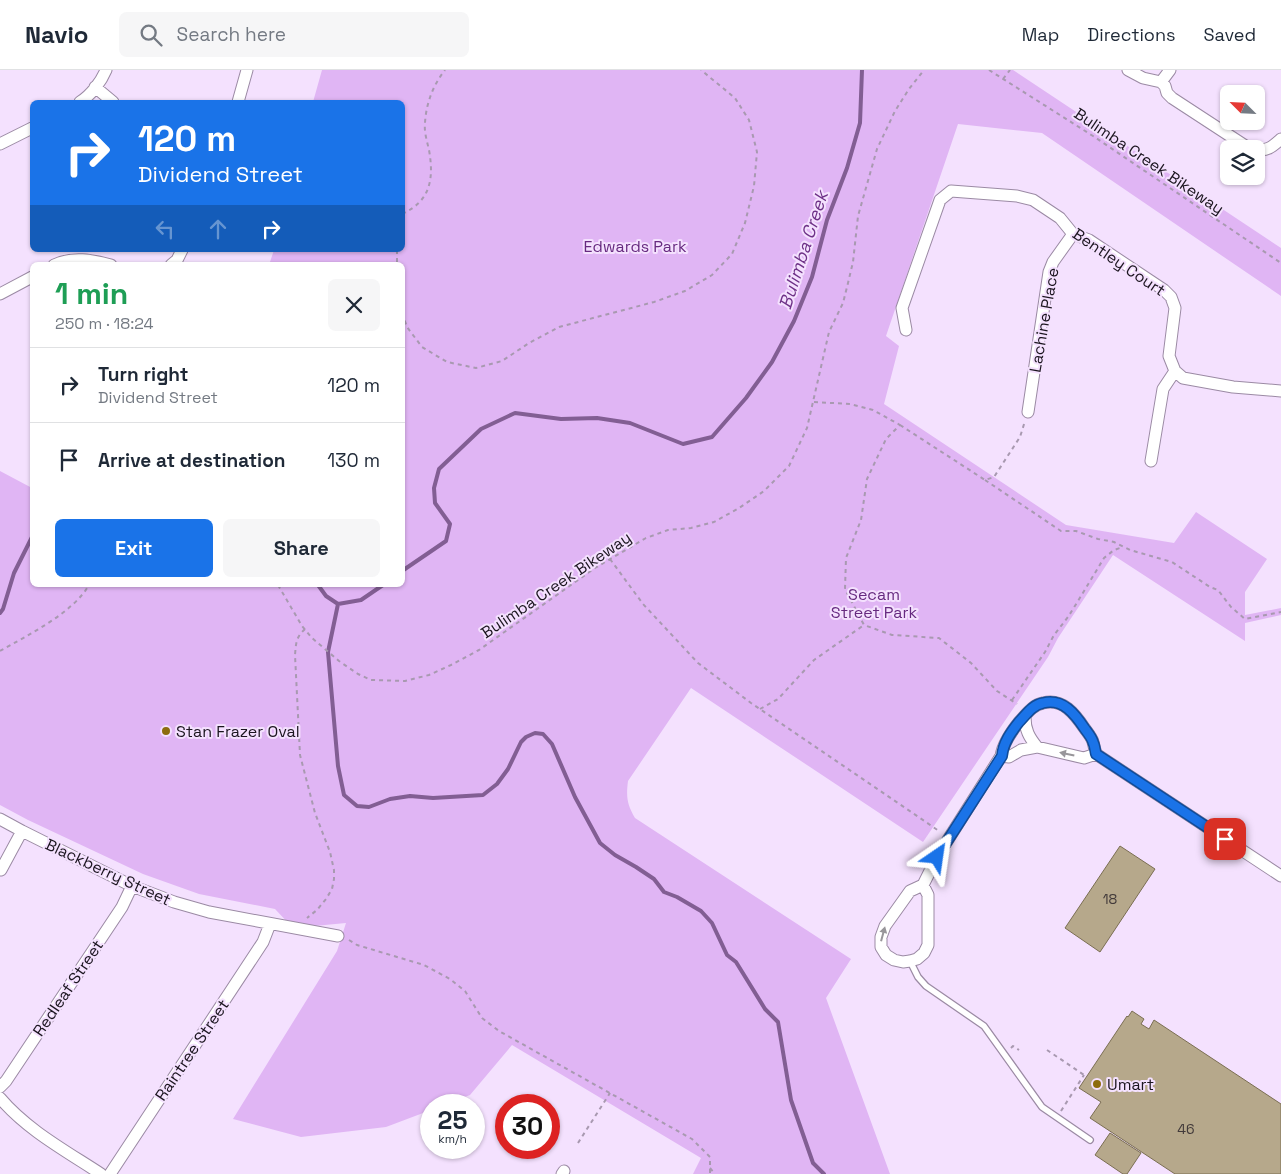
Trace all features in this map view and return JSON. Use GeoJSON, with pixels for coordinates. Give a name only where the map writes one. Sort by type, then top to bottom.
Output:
{"type":"FeatureCollection","features":[{"type":"Feature","properties":{"kind":"street"},"geometry":{"type":"LineString","coordinates":[[84,100],[106,70]]}},
{"type":"Feature","properties":{"kind":"street"},"geometry":{"type":"LineString","coordinates":[[239,100],[247,70]]}},
{"type":"Feature","properties":{"kind":"street"},"geometry":{"type":"LineString","coordinates":[[1128,70],[1143,78],[1161,82],[1172,98],[1237,140]]}},
{"type":"Feature","properties":{"kind":"street"},"geometry":{"type":"LineString","coordinates":[[1161,82],[1170,70]]}},
{"type":"Feature","properties":{"kind":"street"},"geometry":{"type":"LineString","coordinates":[[95,87],[111,100]]}},
{"type":"Feature","properties":{"kind":"street"},"geometry":{"type":"LineString","coordinates":[[0,144],[30,129]]}},
{"type":"Feature","properties":{"kind":"street"},"geometry":{"type":"LineString","coordinates":[[1265,149],[1271,147],[1281,139]]}},
{"type":"Feature","properties":{"kind":"street","name":"Bentley Court"},"geometry":{"type":"LineString","coordinates":[[906,330],[902,308],[940,200],[951,191],[1017,196],[1033,200],[1060,218],[1073,234],[1089,240],[1164,290],[1171,297],[1175,308],[1168,356],[1175,371]]}},
{"type":"Feature","properties":{"kind":"street","name":"Lachine Place"},"geometry":{"type":"LineString","coordinates":[[1028,412],[1049,272],[1053,262],[1073,234]]}},
{"type":"Feature","properties":{"kind":"street"},"geometry":{"type":"LineString","coordinates":[[64,262],[75,259],[101,262]]}},
{"type":"Feature","properties":{"kind":"street"},"geometry":{"type":"LineString","coordinates":[[0,294],[30,277]]}},
{"type":"Feature","properties":{"kind":"street"},"geometry":{"type":"LineString","coordinates":[[1152,461],[1163,389],[1175,371],[1183,378],[1233,387],[1281,391]]}},
{"type":"Feature","properties":{"kind":"street"},"geometry":{"type":"LineString","coordinates":[[923,885],[928,896],[928,945],[924,953],[917,959],[910,962],[894,960],[886,955],[881,947],[881,937],[885,926],[910,891],[923,885],[937,857],[1002,756],[1002,747],[1014,728],[1034,707],[1042,703],[1053,702],[1062,704],[1072,711],[1093,741],[1096,754],[1281,876]]}},
{"type":"Feature","properties":{"kind":"street"},"geometry":{"type":"LineString","coordinates":[[1025,717],[1027,732],[1037,747]]}},
{"type":"Feature","properties":{"kind":"street"},"geometry":{"type":"LineString","coordinates":[[1002,756],[1009,757],[1021,750],[1037,747],[1084,758],[1096,754]]}},
{"type":"Feature","properties":{"kind":"street","name":"Blackberry Street"},"geometry":{"type":"LineString","coordinates":[[0,819],[132,886],[174,902],[208,912],[338,936]]}},
{"type":"Feature","properties":{"kind":"street"},"geometry":{"type":"LineString","coordinates":[[1,870],[22,831]]}},
{"type":"Feature","properties":{"kind":"street","name":"Redleaf Street"},"geometry":{"type":"LineString","coordinates":[[0,1087],[6,1081],[122,908],[132,886]]}},
{"type":"Feature","properties":{"kind":"street","name":"Raintree Street"},"geometry":{"type":"LineString","coordinates":[[110,1174],[263,942],[270,924]]}},
{"type":"Feature","properties":{"kind":"street"},"geometry":{"type":"LineString","coordinates":[[0,1098],[8,1108],[30,1127],[101,1174]]}},
{"type":"Feature","properties":{"kind":"lane"},"geometry":{"type":"LineString","coordinates":[[910,962],[926,986],[984,1026],[1042,1107],[1090,1140]]}},
{"type":"Feature","properties":{"kind":"path"},"geometry":{"type":"LineString","coordinates":[[405,213],[423,200],[428,188],[432,171],[425,125],[426,112],[439,77],[445,70]]}},
{"type":"Feature","properties":{"kind":"path"},"geometry":{"type":"LineString","coordinates":[[405,321],[422,347],[447,362],[476,368],[502,361],[529,343],[559,327],[654,302],[685,291],[712,275],[732,254],[746,223],[754,186],[757,152],[749,120],[735,98],[701,70]]}},
{"type":"Feature","properties":{"kind":"path","name":"Bulimba Creek Bikeway"},"geometry":{"type":"LineString","coordinates":[[279,587],[305,630],[339,661],[371,680],[405,681],[429,675],[479,650],[595,568],[646,538],[668,530],[692,528],[714,522],[764,492],[789,466],[807,428],[828,332],[843,304],[853,262],[858,216],[877,149],[895,111],[924,70]]}},
{"type":"Feature","properties":{"kind":"path","name":"Bulimba Creek Bikeway"},"geometry":{"type":"LineString","coordinates":[[989,70],[1093,136],[1281,262]]}},
{"type":"Feature","properties":{"kind":"path"},"geometry":{"type":"LineString","coordinates":[[1004,79],[1010,70]]}},
{"type":"Feature","properties":{"kind":"path"},"geometry":{"type":"LineString","coordinates":[[814,402],[850,404],[873,410],[1061,531],[1076,531],[1098,540],[1114,542],[1144,554],[1172,562],[1210,587],[1218,590],[1231,607],[1245,619],[1281,612]]}},
{"type":"Feature","properties":{"kind":"path"},"geometry":{"type":"LineString","coordinates":[[984,480],[994,477],[1020,437],[1028,412]]}},
{"type":"Feature","properties":{"kind":"path"},"geometry":{"type":"LineString","coordinates":[[900,426],[886,439],[867,479],[861,520],[846,558],[845,589],[864,625],[892,635],[939,638],[971,663],[997,691],[1017,704]]}},
{"type":"Feature","properties":{"kind":"path"},"geometry":{"type":"LineString","coordinates":[[1012,700],[1045,652],[1054,635],[1068,617],[1104,558],[1114,550],[1124,547]]}},
{"type":"Feature","properties":{"kind":"path"},"geometry":{"type":"LineString","coordinates":[[610,560],[643,604],[698,663],[760,710],[949,838]]}},
{"type":"Feature","properties":{"kind":"path"},"geometry":{"type":"LineString","coordinates":[[0,650],[68,608],[80,598],[88,587]]}},
{"type":"Feature","properties":{"kind":"path"},"geometry":{"type":"LineString","coordinates":[[760,710],[778,700],[814,660],[864,625]]}},
{"type":"Feature","properties":{"kind":"path"},"geometry":{"type":"LineString","coordinates":[[293,928],[317,910],[332,889],[334,879],[330,852],[315,813],[300,755],[295,654],[297,637],[305,630]]}},
{"type":"Feature","properties":{"kind":"path"},"geometry":{"type":"LineString","coordinates":[[338,936],[346,938],[357,945],[424,965],[450,979],[465,991],[482,1018],[499,1031],[692,1139],[710,1157],[710,1174]]}},
{"type":"Feature","properties":{"kind":"path"},"geometry":{"type":"LineString","coordinates":[[1048,1050],[1086,1076],[1056,1117]]}},
{"type":"Feature","properties":{"kind":"path"},"geometry":{"type":"LineString","coordinates":[[578,1143],[610,1093]]}},
{"type":"Feature","properties":{"kind":"path"},"geometry":{"type":"LineString","coordinates":[[710,1168],[715,1174]]}},
{"type":"Feature","properties":{"kind":"green space"},"geometry":{"type":"Polygon","coordinates":[[[322,70],[1013,70],[1281,248],[1281,296],[1042,133],[958,124],[886,336],[899,346],[884,404],[1066,525],[1174,543],[1196,512],[1267,559],[1245,592],[1245,615],[1281,608],[1281,615],[1245,623],[1245,641],[1113,555],[1058,638],[1048,657],[923,842],[691,688],[628,781],[628,800],[635,818],[851,959],[826,998],[890,1174],[693,1174],[701,1158],[512,1045],[471,1094],[420,1094],[420,1114],[386,1127],[301,1137],[233,1119],[337,951],[346,923],[293,928],[275,909],[199,894],[143,874],[0,805],[0,471],[30,487],[30,587],[405,587],[405,262],[270,262],[273,252],[405,252],[405,100],[314,100],[322,70]]]}},
{"type":"Feature","properties":{"kind":"building"},"geometry":{"type":"Polygon","coordinates":[[[1120,846],[1155,869],[1100,952],[1065,928],[1120,846]]]}},
{"type":"Feature","properties":{"kind":"building"},"geometry":{"type":"Polygon","coordinates":[[[1132,1011],[1144,1019],[1141,1024],[1149,1029],[1154,1020],[1281,1104],[1281,1174],[1175,1174],[1090,1118],[1101,1102],[1079,1088],[1132,1011]]]}},
{"type":"Feature","properties":{"kind":"building"},"geometry":{"type":"Polygon","coordinates":[[[1110,1133],[1141,1153],[1127,1174],[1123,1174],[1095,1155],[1110,1133]]]}},
{"type":"Feature","properties":{"kind":"waterway","name":"Bulimba Creek"},"geometry":{"type":"LineString","coordinates":[[405,569],[446,541],[450,524],[435,503],[434,488],[439,469],[481,429],[515,413],[561,419],[597,418],[630,423],[683,444],[712,437],[746,398],[772,362],[794,321],[812,277],[827,220],[847,168],[860,123],[862,70]]}},
{"type":"Feature","properties":{"kind":"waterway","name":"Bulimba Creek"},"geometry":{"type":"LineString","coordinates":[[0,613],[3,609],[14,573],[30,541]]}},
{"type":"Feature","properties":{"kind":"waterway","name":"Bulimba Creek"},"geometry":{"type":"LineString","coordinates":[[319,587],[326,596],[338,604],[361,600],[380,587]]}},
{"type":"Feature","properties":{"kind":"waterway"},"geometry":{"type":"LineString","coordinates":[[338,604],[328,652],[338,766],[344,795],[357,806],[369,807],[390,799],[410,796],[433,798],[483,795],[497,784],[508,769],[521,742],[526,737],[535,733],[543,734],[552,744],[575,797],[600,843],[615,855],[654,879],[664,892],[701,911],[712,923],[727,955],[736,962],[765,1009],[778,1022],[791,1100],[813,1163],[824,1174]]}},
{"type":"Feature","properties":{"kind":"place","name":"Stan Frazer Oval"},"geometry":{"type":"Point","coordinates":[166,731]}},
{"type":"Feature","properties":{"kind":"place","name":"Umart"},"geometry":{"type":"Point","coordinates":[1097,1084]}},
{"type":"Feature","properties":{"kind":"route"},"geometry":{"type":"LineString","coordinates":[[937,857],[1002,756],[1002,747],[1014,728],[1034,707],[1042,703],[1053,702],[1062,704],[1072,711],[1093,741],[1096,754],[1225,839]]}},
{"type":"Feature","properties":{"kind":"park label","name":"Edwards Park"},"geometry":{"type":"Point","coordinates":[635,246]}},
{"type":"Feature","properties":{"kind":"park label","name":"Secam Street Park"},"geometry":{"type":"Point","coordinates":[874,603]}}]}
